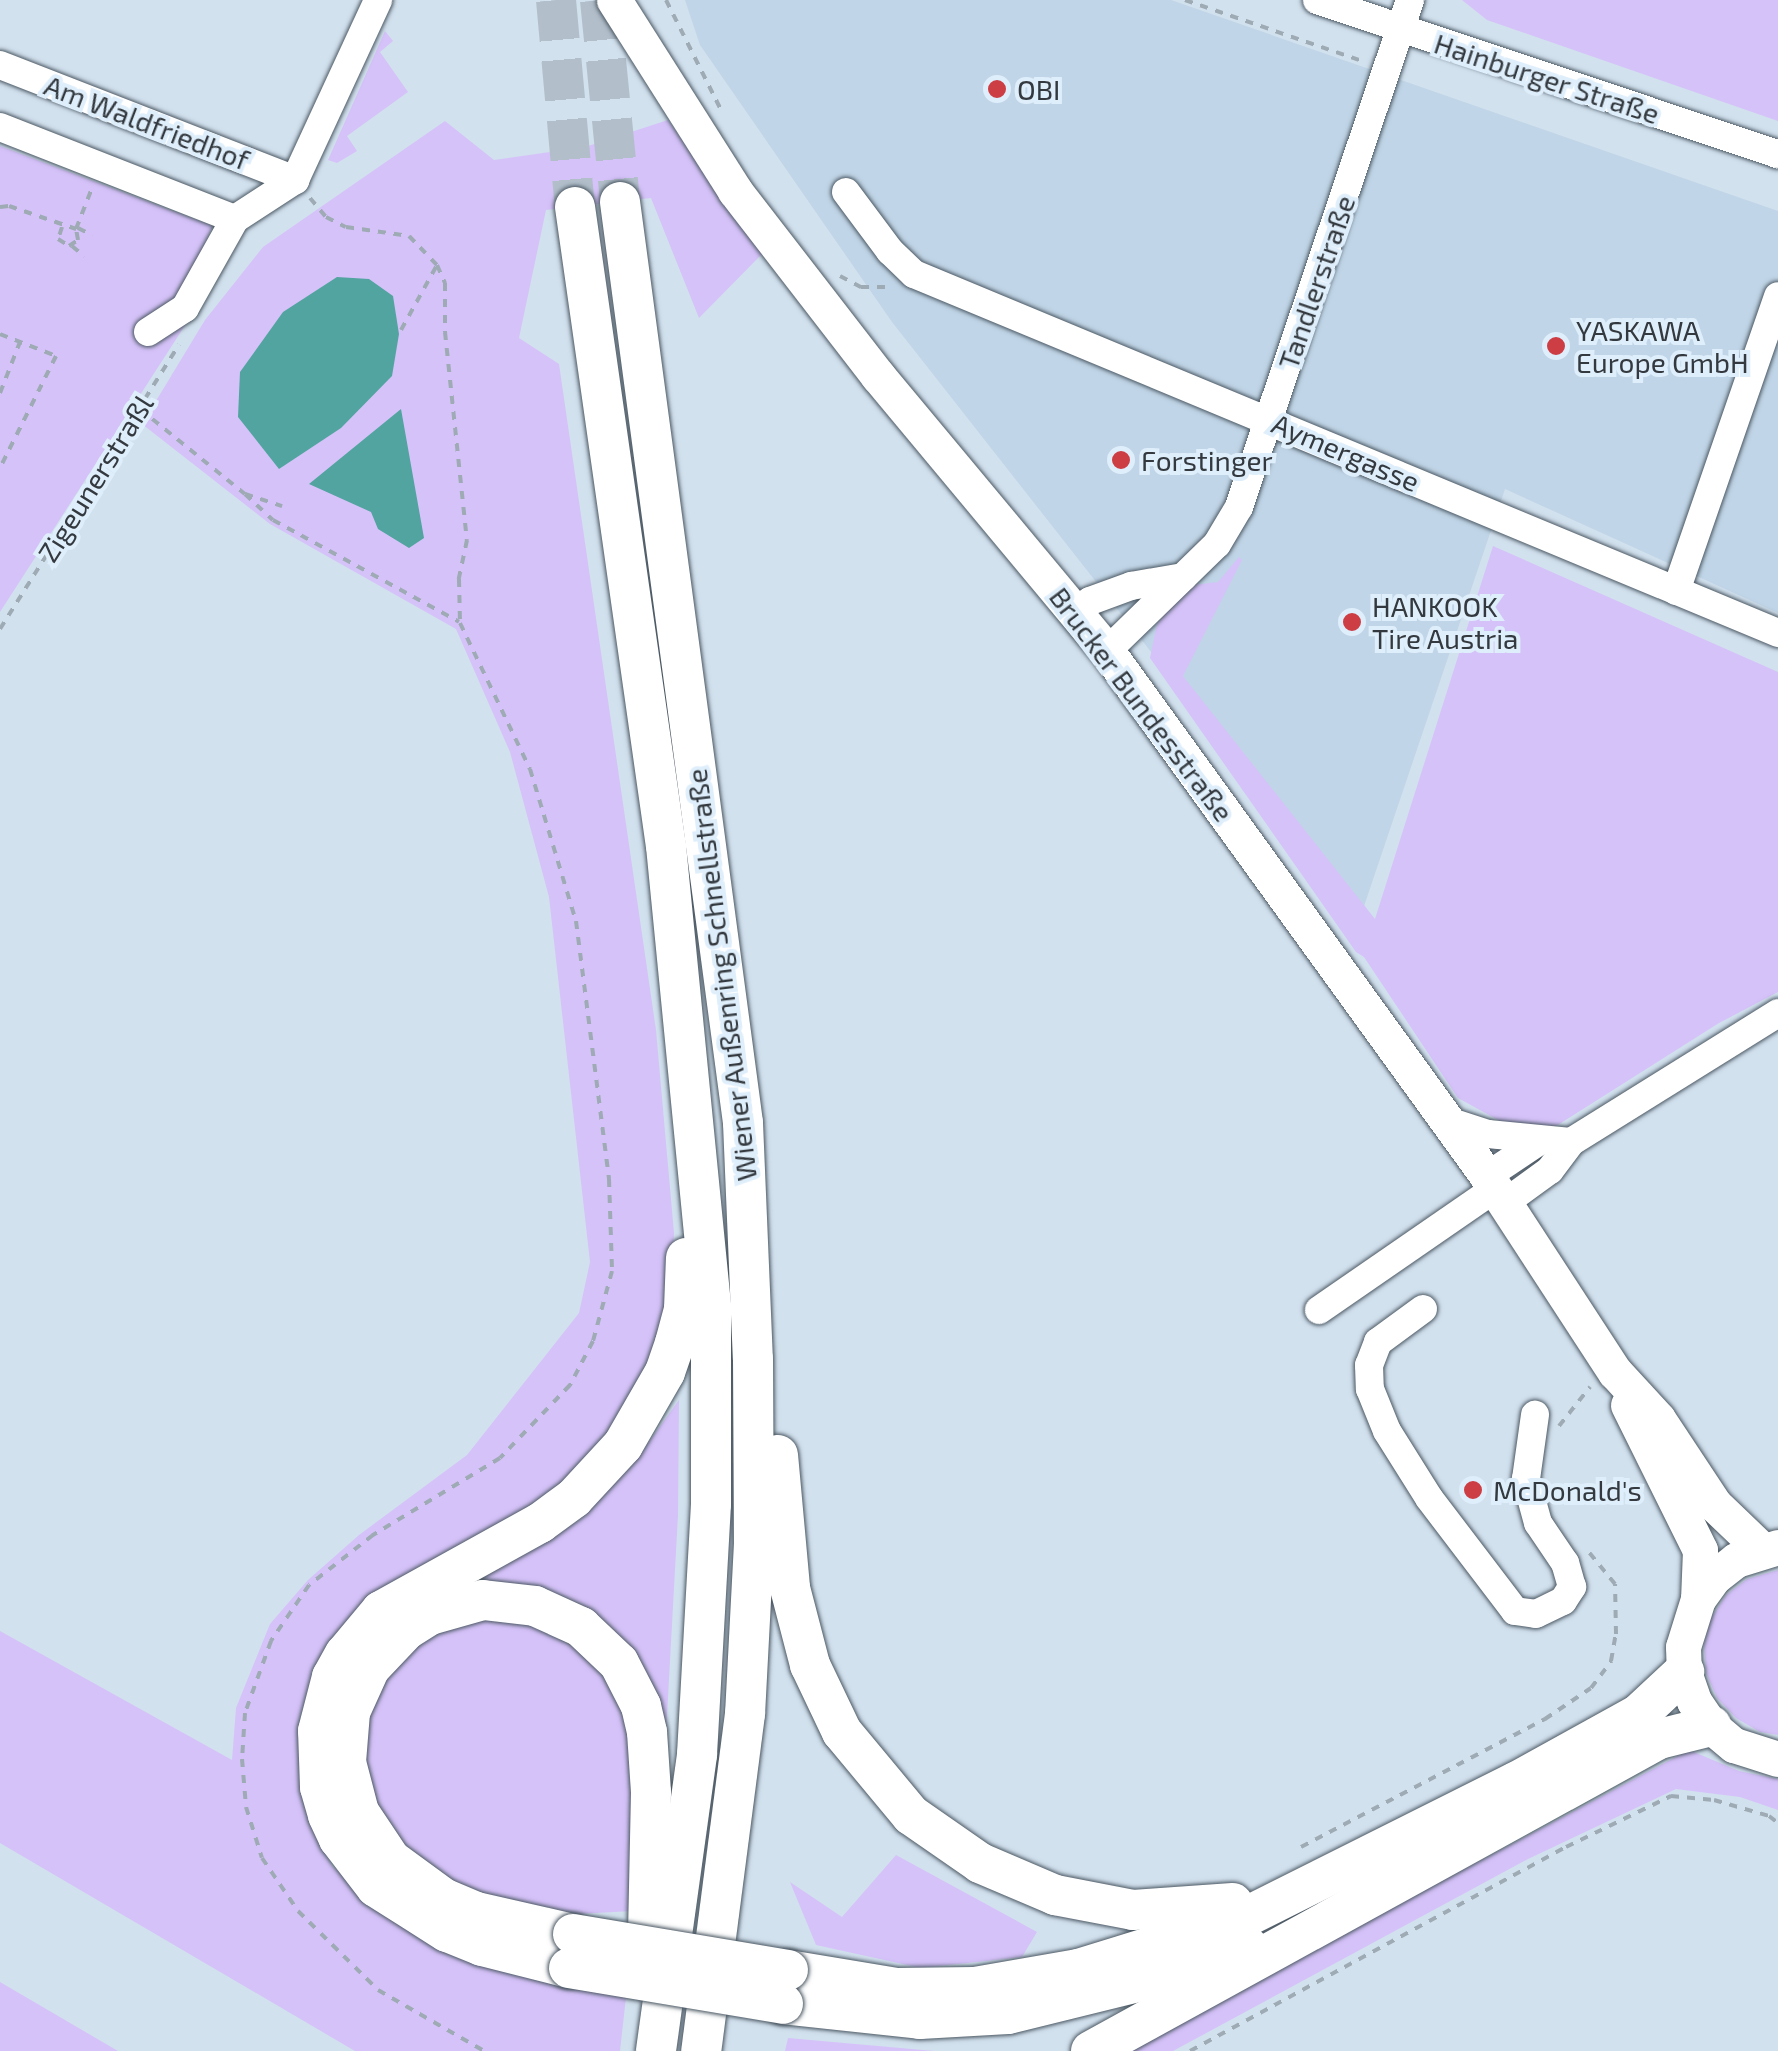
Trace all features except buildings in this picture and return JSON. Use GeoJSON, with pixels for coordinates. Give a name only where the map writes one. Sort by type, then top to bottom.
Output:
{"type":"FeatureCollection","features":[{"type":"Feature","properties":{"kind":"highway","name":"Wiener Außenring Schnellstraße"},"geometry":{"type":"LineString","coordinates":[[620,202],[743,1122],[753,1359],[754,1543],[745,1714],[726,1887],[701,2051]]}},
{"type":"Feature","properties":{"kind":"highway","name":"Wiener Außenring Schnellstraße"},"geometry":{"type":"LineString","coordinates":[[576,207],[666,846],[711,1309],[706,1628],[682,1887],[658,2040]]}},
{"type":"Feature","properties":{"kind":"highway"},"geometry":{"type":"LineString","coordinates":[[702,1187],[687,1234],[684,1309],[675,1343],[659,1385],[623,1444],[598,1476],[540,1523],[381,1612],[345,1654],[332,1677],[318,1731],[318,1774],[328,1815],[340,1839],[376,1887],[447,1932],[482,1946],[571,1951],[786,1987],[920,2019],[1008,2014],[1151,1979],[1659,1739],[1712,1726]]}},
{"type":"Feature","properties":{"kind":"highway"},"geometry":{"type":"LineString","coordinates":[[753,1359],[774,1406],[790,1588],[810,1665],[842,1732],[886,1789],[911,1814],[946,1842],[1011,1880],[1094,1904],[1168,1911],[1314,1905]]}},
{"type":"Feature","properties":{"kind":"highway"},"geometry":{"type":"LineString","coordinates":[[571,1951],[476,1912],[413,1880],[373,1836],[350,1786],[346,1737],[350,1712],[370,1668],[406,1630],[456,1604],[509,1601],[557,1614],[602,1644],[632,1685],[647,1732],[650,1850],[646,1974],[658,2040]]}},
{"type":"Feature","properties":{"kind":"highway"},"geometry":{"type":"LineString","coordinates":[[1090,2051],[1245,1970],[1314,1905],[1640,1714],[1684,1672]]}},
{"type":"Feature","properties":{"kind":"main road"},"geometry":{"type":"LineString","coordinates":[[614,0],[646,53]]}},
{"type":"Feature","properties":{"kind":"main road"},"geometry":{"type":"LineString","coordinates":[[629,0],[646,53]]}},
{"type":"Feature","properties":{"kind":"main road","name":"Brucker Bundesstraße"},"geometry":{"type":"LineString","coordinates":[[646,53],[735,191],[801,280],[1107,651],[1448,1121],[1615,1372],[1658,1419],[1715,1506],[1770,1548]]}},
{"type":"Feature","properties":{"kind":"main road","name":"Brucker Bundesstraße"},"geometry":{"type":"LineString","coordinates":[[1615,1372],[1636,1424],[1700,1550],[1698,1598],[1688,1622],[1684,1672]]}},
{"type":"Feature","properties":{"kind":"main road"},"geometry":{"type":"LineString","coordinates":[[1698,1598],[1714,1577],[1736,1560],[1770,1548]]}},
{"type":"Feature","properties":{"kind":"main road"},"geometry":{"type":"LineString","coordinates":[[1684,1672],[1694,1701],[1712,1726],[1734,1745],[1778,1760]]}},
{"type":"Feature","properties":{"kind":"street"},"geometry":{"type":"LineString","coordinates":[[148,332],[185,308],[235,219],[294,180],[378,0]]}},
{"type":"Feature","properties":{"kind":"street","name":"Hainburger Straße"},"geometry":{"type":"LineString","coordinates":[[1317,0],[1778,154]]}},
{"type":"Feature","properties":{"kind":"street","name":"Tandlerstraße"},"geometry":{"type":"LineString","coordinates":[[1107,651],[1217,544],[1240,507],[1410,0]]}},
{"type":"Feature","properties":{"kind":"street","name":"Am Waldfriedhof"},"geometry":{"type":"LineString","coordinates":[[0,65],[294,180]]}},
{"type":"Feature","properties":{"kind":"street","name":"Am Waldfriedhof"},"geometry":{"type":"LineString","coordinates":[[0,128],[235,219]]}},
{"type":"Feature","properties":{"kind":"street"},"geometry":{"type":"LineString","coordinates":[[846,192],[890,251],[914,274]]}},
{"type":"Feature","properties":{"kind":"street","name":"Aymergasse"},"geometry":{"type":"LineString","coordinates":[[914,274],[1778,633]]}},
{"type":"Feature","properties":{"kind":"street"},"geometry":{"type":"LineString","coordinates":[[1676,591],[1778,296]]}},
{"type":"Feature","properties":{"kind":"street"},"geometry":{"type":"LineString","coordinates":[[1076,612],[1090,601],[1131,586],[1183,577]]}},
{"type":"Feature","properties":{"kind":"street"},"geometry":{"type":"LineString","coordinates":[[1496,1189],[1550,1170],[1571,1142],[1778,1013]]}},
{"type":"Feature","properties":{"kind":"street"},"geometry":{"type":"LineString","coordinates":[[1448,1121],[1488,1134],[1538,1142],[1571,1142]]}},
{"type":"Feature","properties":{"kind":"street"},"geometry":{"type":"LineString","coordinates":[[1319,1310],[1496,1189],[1538,1142]]}},
{"type":"Feature","properties":{"kind":"street"},"geometry":{"type":"LineString","coordinates":[[1424,1309],[1378,1342],[1369,1365],[1370,1389],[1387,1430],[1429,1498],[1514,1611],[1536,1614],[1562,1600],[1572,1587],[1564,1563],[1538,1523],[1526,1479],[1545,1424]]}},
{"type":"Feature","properties":{"kind":"path"},"geometry":{"type":"LineString","coordinates":[[666,0],[726,120]]}},
{"type":"Feature","properties":{"kind":"path"},"geometry":{"type":"LineString","coordinates":[[1185,0],[1387,70]]}},
{"type":"Feature","properties":{"kind":"path"},"geometry":{"type":"LineString","coordinates":[[72,246],[78,240],[76,228],[100,165]]}},
{"type":"Feature","properties":{"kind":"path"},"geometry":{"type":"LineString","coordinates":[[294,180],[326,217],[346,227],[409,236],[437,265],[445,283],[445,332],[467,540],[459,579],[460,623],[530,769],[576,921],[610,1179],[612,1271],[593,1341],[570,1385],[500,1458],[374,1534],[309,1584],[271,1641],[245,1713],[242,1759],[246,1807],[262,1858],[298,1912],[378,1990],[484,2051]]}},
{"type":"Feature","properties":{"kind":"path"},"geometry":{"type":"LineString","coordinates":[[0,207],[10,206],[62,228],[92,234]]}},
{"type":"Feature","properties":{"kind":"path"},"geometry":{"type":"LineString","coordinates":[[62,228],[60,242],[84,256]]}},
{"type":"Feature","properties":{"kind":"path"},"geometry":{"type":"LineString","coordinates":[[402,330],[437,265]]}},
{"type":"Feature","properties":{"kind":"path"},"geometry":{"type":"LineString","coordinates":[[830,265],[842,278],[861,286],[887,288],[914,274]]}},
{"type":"Feature","properties":{"kind":"path"},"geometry":{"type":"LineString","coordinates":[[0,334],[56,356],[0,468]]}},
{"type":"Feature","properties":{"kind":"path"},"geometry":{"type":"LineString","coordinates":[[0,393],[20,342]]}},
{"type":"Feature","properties":{"kind":"path","name":"Zigeunerstraßl"},"geometry":{"type":"LineString","coordinates":[[0,628],[158,379]]}},
{"type":"Feature","properties":{"kind":"path"},"geometry":{"type":"LineString","coordinates":[[140,409],[274,520],[460,623]]}},
{"type":"Feature","properties":{"kind":"path"},"geometry":{"type":"LineString","coordinates":[[0,450],[7,453]]}},
{"type":"Feature","properties":{"kind":"path"},"geometry":{"type":"LineString","coordinates":[[245,494],[282,506]]}},
{"type":"Feature","properties":{"kind":"path"},"geometry":{"type":"LineString","coordinates":[[1545,1424],[1586,1389],[1615,1372]]}},
{"type":"Feature","properties":{"kind":"path"},"geometry":{"type":"LineString","coordinates":[[1301,1847],[1545,1718],[1592,1688],[1611,1661],[1616,1634],[1615,1584],[1600,1562],[1576,1541]]}},
{"type":"Feature","properties":{"kind":"path"},"geometry":{"type":"LineString","coordinates":[[1190,2051],[1566,1847],[1671,1796],[1714,1800],[1769,1816],[1778,1823]]}},
{"type":"Feature","properties":{"kind":"shaded area"},"geometry":{"type":"Polygon","coordinates":[[[685,0],[1171,0],[1778,211],[1778,613],[1505,489],[1360,918],[892,322],[700,45],[685,0]]]}},
{"type":"Feature","properties":{"kind":"shaded area"},"geometry":{"type":"Polygon","coordinates":[[[1462,0],[1778,0],[1778,121],[1487,20],[1462,0]]]}},
{"type":"Feature","properties":{"kind":"shaded area"},"geometry":{"type":"Polygon","coordinates":[[[385,31],[393,41],[380,52],[408,92],[347,136],[357,151],[337,163],[328,160],[385,31]]]}},
{"type":"Feature","properties":{"kind":"shaded area"},"geometry":{"type":"Polygon","coordinates":[[[668,120],[762,254],[699,318],[651,198],[546,210],[519,338],[559,364],[656,1030],[674,1233],[670,1323],[655,1373],[572,1483],[313,1677],[300,1718],[299,1768],[311,1825],[332,1866],[400,1925],[626,1997],[620,2051],[355,2051],[0,1843],[0,1631],[232,1760],[236,1708],[270,1624],[308,1580],[359,1535],[467,1455],[579,1313],[590,1262],[549,897],[510,752],[456,629],[270,524],[142,424],[205,320],[263,247],[445,121],[494,160],[585,147],[668,120]]]}},
{"type":"Feature","properties":{"kind":"shaded area"},"geometry":{"type":"Polygon","coordinates":[[[0,146],[213,226],[177,303],[193,313],[0,612],[0,146]]]}},
{"type":"Feature","properties":{"kind":"shaded area"},"geometry":{"type":"Polygon","coordinates":[[[337,277],[369,279],[393,296],[399,334],[392,376],[341,428],[279,469],[238,417],[240,372],[283,312],[337,277]]]}},
{"type":"Feature","properties":{"kind":"shaded area"},"geometry":{"type":"Polygon","coordinates":[[[401,409],[424,538],[409,548],[378,529],[371,512],[309,484],[401,409]]]}},
{"type":"Feature","properties":{"kind":"shaded area"},"geometry":{"type":"Polygon","coordinates":[[[1493,546],[1778,672],[1778,992],[1719,1023],[1553,1128],[1500,1121],[1458,1098],[1364,957],[1356,952],[1150,658],[1157,624],[1180,593],[1193,585],[1218,582],[1239,557],[1242,560],[1183,676],[1375,919],[1493,546]]]}},
{"type":"Feature","properties":{"kind":"shaded area"},"geometry":{"type":"Polygon","coordinates":[[[679,1400],[678,1515],[666,1734],[590,1618],[438,1598],[578,1521],[632,1465],[679,1400]]]}},
{"type":"Feature","properties":{"kind":"shaded area"},"geometry":{"type":"Polygon","coordinates":[[[1778,1570],[1778,1735],[1760,1732],[1736,1718],[1717,1698],[1706,1673],[1704,1645],[1711,1618],[1726,1595],[1747,1579],[1778,1570]]]}},
{"type":"Feature","properties":{"kind":"shaded area"},"geometry":{"type":"Polygon","coordinates":[[[488,1613],[568,1637],[624,1698],[635,1758],[633,1911],[576,1914],[575,1924],[465,1896],[379,1826],[358,1748],[361,1714],[415,1638],[488,1613]]]}},
{"type":"Feature","properties":{"kind":"shaded area"},"geometry":{"type":"Polygon","coordinates":[[[1689,1750],[1739,1771],[1778,1779],[1778,1810],[1740,1797],[1676,1789],[1528,1859],[1173,2051],[1121,2051],[1689,1750]]]}},
{"type":"Feature","properties":{"kind":"shaded area"},"geometry":{"type":"Polygon","coordinates":[[[896,1855],[1037,1932],[1022,1957],[921,1968],[816,1945],[790,1882],[842,1917],[896,1855]]]}},
{"type":"Feature","properties":{"kind":"shaded area"},"geometry":{"type":"Polygon","coordinates":[[[0,1982],[118,2051],[0,2051],[0,1982]]]}},
{"type":"Feature","properties":{"kind":"shaded area"},"geometry":{"type":"Polygon","coordinates":[[[788,2038],[934,2051],[785,2051],[788,2038]]]}},
{"type":"Feature","properties":{"kind":"tunnel"},"geometry":{"type":"LineString","coordinates":[[556,0],[575,207]]}},
{"type":"Feature","properties":{"kind":"tunnel"},"geometry":{"type":"LineString","coordinates":[[600,0],[620,202]]}},
{"type":"Feature","properties":{"kind":"place","name":"OBI"},"geometry":{"type":"Point","coordinates":[997,89]}},
{"type":"Feature","properties":{"kind":"place","name":"YASKAWA Europe GmbH"},"geometry":{"type":"Point","coordinates":[1556,346]}},
{"type":"Feature","properties":{"kind":"place","name":"Forstinger"},"geometry":{"type":"Point","coordinates":[1121,460]}},
{"type":"Feature","properties":{"kind":"place","name":"HANKOOK Tire Austria"},"geometry":{"type":"Point","coordinates":[1352,622]}},
{"type":"Feature","properties":{"kind":"place","name":"McDonald's"},"geometry":{"type":"Point","coordinates":[1473,1490]}}]}
